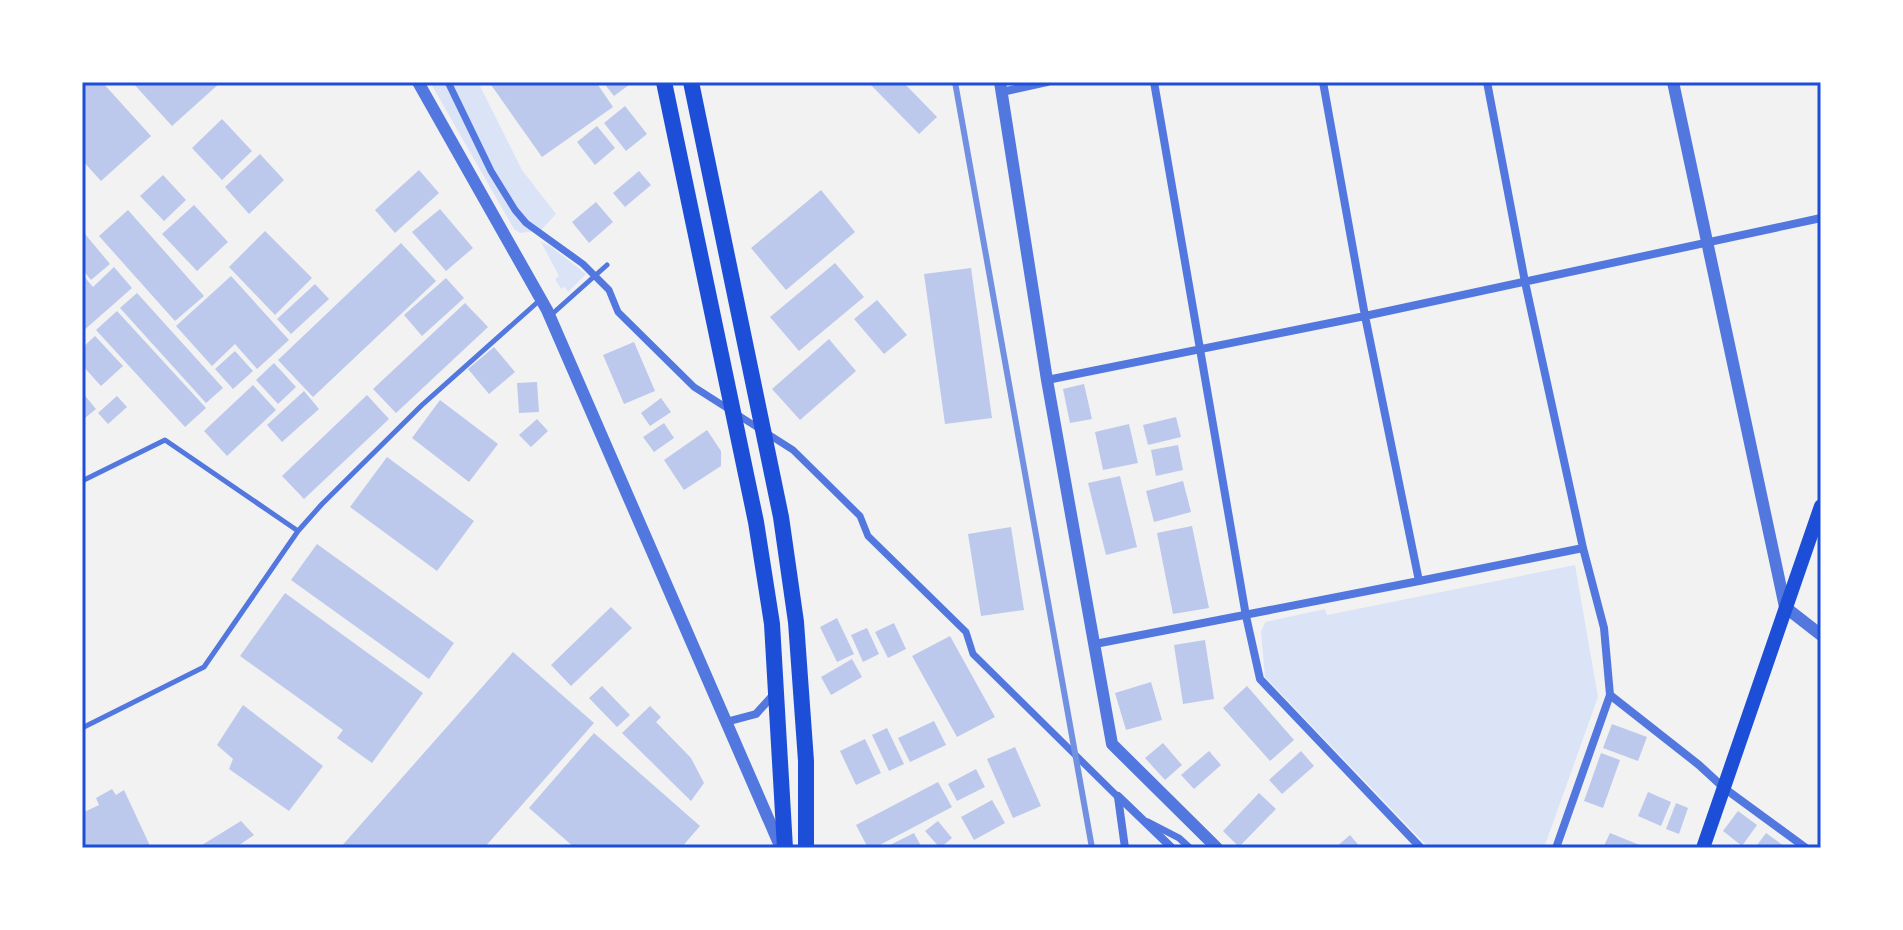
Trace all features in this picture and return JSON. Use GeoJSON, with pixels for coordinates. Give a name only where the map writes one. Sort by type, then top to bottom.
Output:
{"type":"FeatureCollection","features":[{"type":"Feature","properties":{"kind":"highway"},"geometry":{"type":"LineString","coordinates":[[664,82],[756,522],[772,624],[783,848]]}},
{"type":"Feature","properties":{"kind":"highway"},"geometry":{"type":"LineString","coordinates":[[691,82],[781,517],[796,622],[806,761],[806,848]]}},
{"type":"Feature","properties":{"kind":"main road"},"geometry":{"type":"LineString","coordinates":[[1703,848],[1821,506]]}},
{"type":"Feature","properties":{"kind":"street"},"geometry":{"type":"LineString","coordinates":[[418,82],[550,317],[783,848]]}},
{"type":"Feature","properties":{"kind":"street"},"geometry":{"type":"LineString","coordinates":[[448,82],[491,171],[526,223],[583,264],[609,290],[618,312],[694,387],[793,450],[860,516],[868,536],[966,632],[973,654],[1140,818],[1179,838],[1190,848]]}},
{"type":"Feature","properties":{"kind":"street"},"geometry":{"type":"LineString","coordinates":[[1047,82],[1001,87],[1047,380],[1112,744],[1217,848]]}},
{"type":"Feature","properties":{"kind":"street"},"geometry":{"type":"LineString","coordinates":[[1154,82],[1246,616],[1260,679],[1421,848]]}},
{"type":"Feature","properties":{"kind":"street"},"geometry":{"type":"LineString","coordinates":[[1323,82],[1365,316],[1419,581]]}},
{"type":"Feature","properties":{"kind":"street"},"geometry":{"type":"LineString","coordinates":[[1487,82],[1525,282],[1583,548],[1604,628],[1610,695],[1556,848]]}},
{"type":"Feature","properties":{"kind":"street"},"geometry":{"type":"LineString","coordinates":[[1673,82],[1785,607],[1821,635]]}},
{"type":"Feature","properties":{"kind":"street"},"geometry":{"type":"LineString","coordinates":[[1047,380],[1365,316],[1821,218]]}},
{"type":"Feature","properties":{"kind":"street"},"geometry":{"type":"LineString","coordinates":[[1095,644],[1583,548]]}},
{"type":"Feature","properties":{"kind":"street"},"geometry":{"type":"LineString","coordinates":[[726,722],[756,714],[775,693]]}},
{"type":"Feature","properties":{"kind":"street"},"geometry":{"type":"LineString","coordinates":[[1610,695],[1724,788],[1806,848]]}},
{"type":"Feature","properties":{"kind":"street"},"geometry":{"type":"LineString","coordinates":[[1125,848],[1118,796],[1172,848]]}},
{"type":"Feature","properties":{"kind":"lane"},"geometry":{"type":"LineString","coordinates":[[550,317],[607,265]]}},
{"type":"Feature","properties":{"kind":"lane"},"geometry":{"type":"LineString","coordinates":[[82,728],[204,667],[298,531],[422,405],[541,299]]}},
{"type":"Feature","properties":{"kind":"lane"},"geometry":{"type":"LineString","coordinates":[[82,481],[165,440],[298,531]]}},
{"type":"Feature","properties":{"kind":"shaded area"},"geometry":{"type":"Polygon","coordinates":[[[430,82],[478,82],[522,170],[556,214],[541,230],[520,233],[514,229],[430,82]]]}},
{"type":"Feature","properties":{"kind":"shaded area"},"geometry":{"type":"Polygon","coordinates":[[[541,242],[586,274],[568,292],[565,287],[561,289],[555,279],[559,276],[541,242]]]}},
{"type":"Feature","properties":{"kind":"shaded area"},"geometry":{"type":"Polygon","coordinates":[[[1575,565],[1598,697],[1544,848],[1429,848],[1265,677],[1261,632],[1265,622],[1325,609],[1327,615],[1575,565]]]}},
{"type":"Feature","properties":{"kind":"building"},"geometry":{"type":"Polygon","coordinates":[[[82,82],[102,82],[151,136],[101,181],[82,160],[82,82]]]}},
{"type":"Feature","properties":{"kind":"building"},"geometry":{"type":"Polygon","coordinates":[[[132,82],[221,82],[172,126],[132,82]]]}},
{"type":"Feature","properties":{"kind":"building"},"geometry":{"type":"Polygon","coordinates":[[[489,82],[596,82],[613,107],[542,157],[489,82]]]}},
{"type":"Feature","properties":{"kind":"building"},"geometry":{"type":"Polygon","coordinates":[[[603,82],[633,82],[614,96],[603,82]]]}},
{"type":"Feature","properties":{"kind":"building"},"geometry":{"type":"Polygon","coordinates":[[[868,82],[903,82],[937,117],[919,134],[868,82]]]}},
{"type":"Feature","properties":{"kind":"building"},"geometry":{"type":"Polygon","coordinates":[[[625,106],[647,134],[626,151],[604,123],[625,106]]]}},
{"type":"Feature","properties":{"kind":"building"},"geometry":{"type":"Polygon","coordinates":[[[222,119],[252,151],[222,180],[192,148],[222,119]]]}},
{"type":"Feature","properties":{"kind":"building"},"geometry":{"type":"Polygon","coordinates":[[[597,126],[615,148],[595,165],[577,142],[597,126]]]}},
{"type":"Feature","properties":{"kind":"building"},"geometry":{"type":"Polygon","coordinates":[[[260,154],[284,180],[249,214],[225,187],[260,154]]]}},
{"type":"Feature","properties":{"kind":"building"},"geometry":{"type":"Polygon","coordinates":[[[419,170],[439,193],[395,233],[375,210],[419,170]]]}},
{"type":"Feature","properties":{"kind":"building"},"geometry":{"type":"Polygon","coordinates":[[[639,171],[651,185],[625,207],[613,193],[639,171]]]}},
{"type":"Feature","properties":{"kind":"building"},"geometry":{"type":"Polygon","coordinates":[[[163,175],[186,200],[164,221],[140,196],[163,175]]]}},
{"type":"Feature","properties":{"kind":"building"},"geometry":{"type":"Polygon","coordinates":[[[821,190],[855,232],[786,290],[751,248],[821,190]]]}},
{"type":"Feature","properties":{"kind":"building"},"geometry":{"type":"Polygon","coordinates":[[[596,202],[613,222],[589,243],[572,222],[596,202]]]}},
{"type":"Feature","properties":{"kind":"building"},"geometry":{"type":"Polygon","coordinates":[[[194,205],[228,242],[197,271],[162,234],[194,205]]]}},
{"type":"Feature","properties":{"kind":"building"},"geometry":{"type":"Polygon","coordinates":[[[440,209],[473,248],[446,271],[412,232],[440,209]]]}},
{"type":"Feature","properties":{"kind":"building"},"geometry":{"type":"Polygon","coordinates":[[[128,210],[204,296],[175,321],[99,236],[128,210]]]}},
{"type":"Feature","properties":{"kind":"building"},"geometry":{"type":"Polygon","coordinates":[[[265,231],[312,278],[275,315],[229,267],[265,231]]]}},
{"type":"Feature","properties":{"kind":"building"},"geometry":{"type":"Polygon","coordinates":[[[85,234],[110,264],[91,280],[82,269],[82,237],[85,234]]]}},
{"type":"Feature","properties":{"kind":"building"},"geometry":{"type":"Polygon","coordinates":[[[401,243],[436,281],[313,397],[278,360],[401,243]]]}},
{"type":"Feature","properties":{"kind":"building"},"geometry":{"type":"Polygon","coordinates":[[[835,263],[864,297],[799,351],[770,317],[835,263]]]}},
{"type":"Feature","properties":{"kind":"building"},"geometry":{"type":"Polygon","coordinates":[[[114,267],[132,288],[82,332],[82,274],[93,287],[114,267]]]}},
{"type":"Feature","properties":{"kind":"building"},"geometry":{"type":"Polygon","coordinates":[[[971,268],[992,418],[945,424],[924,274],[971,268]]]}},
{"type":"Feature","properties":{"kind":"building"},"geometry":{"type":"Polygon","coordinates":[[[231,276],[289,340],[257,369],[235,344],[212,366],[176,326],[231,276]]]}},
{"type":"Feature","properties":{"kind":"building"},"geometry":{"type":"Polygon","coordinates":[[[446,278],[464,298],[422,336],[404,315],[446,278]]]}},
{"type":"Feature","properties":{"kind":"building"},"geometry":{"type":"Polygon","coordinates":[[[315,284],[329,299],[291,334],[277,319],[315,284]]]}},
{"type":"Feature","properties":{"kind":"building"},"geometry":{"type":"Polygon","coordinates":[[[137,293],[223,388],[206,403],[120,308],[137,293]]]}},
{"type":"Feature","properties":{"kind":"building"},"geometry":{"type":"Polygon","coordinates":[[[877,300],[907,335],[884,354],[854,319],[877,300]]]}},
{"type":"Feature","properties":{"kind":"building"},"geometry":{"type":"Polygon","coordinates":[[[465,303],[488,327],[396,413],[373,389],[465,303]]]}},
{"type":"Feature","properties":{"kind":"building"},"geometry":{"type":"Polygon","coordinates":[[[117,311],[206,408],[185,427],[96,330],[117,311]]]}},
{"type":"Feature","properties":{"kind":"building"},"geometry":{"type":"Polygon","coordinates":[[[95,336],[123,366],[101,386],[82,365],[82,348],[95,336]]]}},
{"type":"Feature","properties":{"kind":"building"},"geometry":{"type":"Polygon","coordinates":[[[829,339],[856,371],[800,420],[772,389],[829,339]]]}},
{"type":"Feature","properties":{"kind":"building"},"geometry":{"type":"Polygon","coordinates":[[[634,342],[655,391],[624,404],[603,355],[634,342]]]}},
{"type":"Feature","properties":{"kind":"building"},"geometry":{"type":"Polygon","coordinates":[[[494,347],[515,372],[489,394],[468,369],[494,347]]]}},
{"type":"Feature","properties":{"kind":"building"},"geometry":{"type":"Polygon","coordinates":[[[235,351],[253,371],[233,389],[215,369],[235,351]]]}},
{"type":"Feature","properties":{"kind":"building"},"geometry":{"type":"Polygon","coordinates":[[[274,363],[296,387],[278,404],[256,380],[274,363]]]}},
{"type":"Feature","properties":{"kind":"building"},"geometry":{"type":"Polygon","coordinates":[[[537,382],[539,412],[519,413],[517,383],[537,382]]]}},
{"type":"Feature","properties":{"kind":"building"},"geometry":{"type":"Polygon","coordinates":[[[1084,384],[1092,419],[1070,423],[1063,389],[1084,384]]]}},
{"type":"Feature","properties":{"kind":"building"},"geometry":{"type":"Polygon","coordinates":[[[253,385],[276,410],[227,456],[204,431],[253,385]]]}},
{"type":"Feature","properties":{"kind":"building"},"geometry":{"type":"Polygon","coordinates":[[[304,391],[319,409],[282,442],[267,425],[304,391]]]}},
{"type":"Feature","properties":{"kind":"building"},"geometry":{"type":"Polygon","coordinates":[[[82,392],[96,409],[85,418],[82,414],[82,392]]]}},
{"type":"Feature","properties":{"kind":"building"},"geometry":{"type":"Polygon","coordinates":[[[367,395],[389,419],[304,499],[282,476],[367,395]]]}},
{"type":"Feature","properties":{"kind":"building"},"geometry":{"type":"Polygon","coordinates":[[[117,396],[127,407],[108,424],[98,413],[117,396]]]}},
{"type":"Feature","properties":{"kind":"building"},"geometry":{"type":"Polygon","coordinates":[[[661,398],[671,412],[650,426],[641,413],[661,398]]]}},
{"type":"Feature","properties":{"kind":"building"},"geometry":{"type":"Polygon","coordinates":[[[440,400],[498,444],[469,482],[412,438],[440,400]]]}},
{"type":"Feature","properties":{"kind":"building"},"geometry":{"type":"Polygon","coordinates":[[[1176,417],[1181,437],[1148,445],[1143,425],[1176,417]]]}},
{"type":"Feature","properties":{"kind":"building"},"geometry":{"type":"Polygon","coordinates":[[[537,419],[548,431],[531,447],[519,435],[537,419]]]}},
{"type":"Feature","properties":{"kind":"building"},"geometry":{"type":"Polygon","coordinates":[[[664,423],[674,438],[654,452],[643,437],[664,423]]]}},
{"type":"Feature","properties":{"kind":"building"},"geometry":{"type":"Polygon","coordinates":[[[1129,424],[1138,463],[1103,470],[1095,432],[1129,424]]]}},
{"type":"Feature","properties":{"kind":"building"},"geometry":{"type":"Polygon","coordinates":[[[707,430],[721,451],[721,466],[684,490],[664,460],[707,430]]]}},
{"type":"Feature","properties":{"kind":"building"},"geometry":{"type":"Polygon","coordinates":[[[1178,445],[1183,470],[1156,476],[1151,450],[1178,445]]]}},
{"type":"Feature","properties":{"kind":"building"},"geometry":{"type":"Polygon","coordinates":[[[387,457],[474,521],[437,571],[350,507],[387,457]]]}},
{"type":"Feature","properties":{"kind":"building"},"geometry":{"type":"Polygon","coordinates":[[[1120,476],[1137,547],[1106,555],[1088,483],[1120,476]]]}},
{"type":"Feature","properties":{"kind":"building"},"geometry":{"type":"Polygon","coordinates":[[[1183,481],[1191,512],[1154,522],[1146,491],[1183,481]]]}},
{"type":"Feature","properties":{"kind":"building"},"geometry":{"type":"Polygon","coordinates":[[[1192,526],[1209,608],[1173,614],[1157,533],[1192,526]]]}},
{"type":"Feature","properties":{"kind":"building"},"geometry":{"type":"Polygon","coordinates":[[[1011,527],[1024,610],[981,616],[968,534],[1011,527]]]}},
{"type":"Feature","properties":{"kind":"building"},"geometry":{"type":"Polygon","coordinates":[[[317,544],[454,643],[429,679],[291,580],[317,544]]]}},
{"type":"Feature","properties":{"kind":"building"},"geometry":{"type":"Polygon","coordinates":[[[285,593],[423,693],[372,763],[337,738],[343,730],[240,656],[285,593]]]}},
{"type":"Feature","properties":{"kind":"building"},"geometry":{"type":"Polygon","coordinates":[[[611,607],[632,628],[571,686],[551,665],[611,607]]]}},
{"type":"Feature","properties":{"kind":"building"},"geometry":{"type":"Polygon","coordinates":[[[837,618],[854,654],[837,662],[820,627],[837,618]]]}},
{"type":"Feature","properties":{"kind":"building"},"geometry":{"type":"Polygon","coordinates":[[[894,623],[906,649],[888,658],[875,632],[894,623]]]}},
{"type":"Feature","properties":{"kind":"building"},"geometry":{"type":"Polygon","coordinates":[[[867,628],[879,654],[863,662],[851,635],[867,628]]]}},
{"type":"Feature","properties":{"kind":"building"},"geometry":{"type":"Polygon","coordinates":[[[950,636],[995,717],[957,737],[912,656],[950,636]]]}},
{"type":"Feature","properties":{"kind":"building"},"geometry":{"type":"Polygon","coordinates":[[[1205,640],[1214,699],[1183,704],[1174,645],[1205,640]]]}},
{"type":"Feature","properties":{"kind":"building"},"geometry":{"type":"Polygon","coordinates":[[[513,652],[594,723],[484,848],[340,848],[513,652]]]}},
{"type":"Feature","properties":{"kind":"building"},"geometry":{"type":"Polygon","coordinates":[[[852,659],[862,677],[831,695],[821,677],[852,659]]]}},
{"type":"Feature","properties":{"kind":"building"},"geometry":{"type":"Polygon","coordinates":[[[1151,682],[1162,720],[1126,730],[1115,693],[1151,682]]]}},
{"type":"Feature","properties":{"kind":"building"},"geometry":{"type":"Polygon","coordinates":[[[602,686],[630,715],[617,727],[589,698],[602,686]]]}},
{"type":"Feature","properties":{"kind":"building"},"geometry":{"type":"Polygon","coordinates":[[[1247,686],[1294,740],[1270,761],[1223,708],[1247,686]]]}},
{"type":"Feature","properties":{"kind":"building"},"geometry":{"type":"Polygon","coordinates":[[[243,705],[323,766],[289,811],[229,769],[233,759],[217,745],[243,705]]]}},
{"type":"Feature","properties":{"kind":"building"},"geometry":{"type":"Polygon","coordinates":[[[650,706],[661,717],[656,722],[691,758],[704,783],[691,801],[622,733],[650,706]]]}},
{"type":"Feature","properties":{"kind":"building"},"geometry":{"type":"Polygon","coordinates":[[[934,721],[946,745],[910,762],[898,738],[934,721]]]}},
{"type":"Feature","properties":{"kind":"building"},"geometry":{"type":"Polygon","coordinates":[[[1612,724],[1647,737],[1638,761],[1603,748],[1612,724]]]}},
{"type":"Feature","properties":{"kind":"building"},"geometry":{"type":"Polygon","coordinates":[[[887,728],[904,764],[889,771],[872,735],[887,728]]]}},
{"type":"Feature","properties":{"kind":"building"},"geometry":{"type":"Polygon","coordinates":[[[594,733],[700,826],[681,848],[575,848],[529,808],[594,733]]]}},
{"type":"Feature","properties":{"kind":"building"},"geometry":{"type":"Polygon","coordinates":[[[865,739],[881,773],[856,785],[840,751],[865,739]]]}},
{"type":"Feature","properties":{"kind":"building"},"geometry":{"type":"Polygon","coordinates":[[[1163,743],[1182,765],[1165,780],[1145,758],[1163,743]]]}},
{"type":"Feature","properties":{"kind":"building"},"geometry":{"type":"Polygon","coordinates":[[[1015,747],[1041,806],[1013,818],[987,759],[1015,747]]]}},
{"type":"Feature","properties":{"kind":"building"},"geometry":{"type":"Polygon","coordinates":[[[1209,751],[1221,765],[1194,789],[1181,775],[1209,751]]]}},
{"type":"Feature","properties":{"kind":"building"},"geometry":{"type":"Polygon","coordinates":[[[1301,751],[1314,766],[1282,794],[1269,780],[1301,751]]]}},
{"type":"Feature","properties":{"kind":"building"},"geometry":{"type":"Polygon","coordinates":[[[1601,753],[1620,760],[1603,808],[1584,801],[1601,753]]]}},
{"type":"Feature","properties":{"kind":"building"},"geometry":{"type":"Polygon","coordinates":[[[976,769],[985,787],[957,801],[948,784],[976,769]]]}},
{"type":"Feature","properties":{"kind":"building"},"geometry":{"type":"Polygon","coordinates":[[[938,782],[952,807],[874,848],[868,848],[856,825],[938,782]]]}},
{"type":"Feature","properties":{"kind":"building"},"geometry":{"type":"Polygon","coordinates":[[[112,789],[116,795],[124,790],[151,848],[82,848],[82,813],[99,805],[96,798],[112,789]]]}},
{"type":"Feature","properties":{"kind":"building"},"geometry":{"type":"Polygon","coordinates":[[[1648,792],[1671,802],[1661,826],[1638,816],[1648,792]]]}},
{"type":"Feature","properties":{"kind":"building"},"geometry":{"type":"Polygon","coordinates":[[[1259,793],[1276,809],[1239,847],[1223,831],[1259,793]]]}},
{"type":"Feature","properties":{"kind":"building"},"geometry":{"type":"Polygon","coordinates":[[[992,800],[1005,823],[974,840],[961,817],[992,800]]]}},
{"type":"Feature","properties":{"kind":"building"},"geometry":{"type":"Polygon","coordinates":[[[1676,803],[1688,808],[1679,834],[1666,829],[1676,803]]]}},
{"type":"Feature","properties":{"kind":"building"},"geometry":{"type":"Polygon","coordinates":[[[1738,811],[1757,825],[1742,846],[1723,831],[1738,811]]]}},
{"type":"Feature","properties":{"kind":"building"},"geometry":{"type":"Polygon","coordinates":[[[241,821],[254,835],[235,848],[197,848],[241,821]]]}},
{"type":"Feature","properties":{"kind":"building"},"geometry":{"type":"Polygon","coordinates":[[[938,821],[952,838],[940,848],[925,831],[938,821]]]}},
{"type":"Feature","properties":{"kind":"building"},"geometry":{"type":"Polygon","coordinates":[[[914,833],[922,848],[891,848],[890,845],[914,833]]]}},
{"type":"Feature","properties":{"kind":"building"},"geometry":{"type":"Polygon","coordinates":[[[1610,833],[1647,848],[1603,848],[1610,833]]]}},
{"type":"Feature","properties":{"kind":"building"},"geometry":{"type":"Polygon","coordinates":[[[1766,833],[1784,846],[1755,848],[1766,833]]]}},
{"type":"Feature","properties":{"kind":"building"},"geometry":{"type":"Polygon","coordinates":[[[1350,835],[1361,848],[1335,848],[1350,835]]]}},
{"type":"Feature","properties":{"kind":"railway"},"geometry":{"type":"LineString","coordinates":[[955,82],[1092,848]]}}]}
